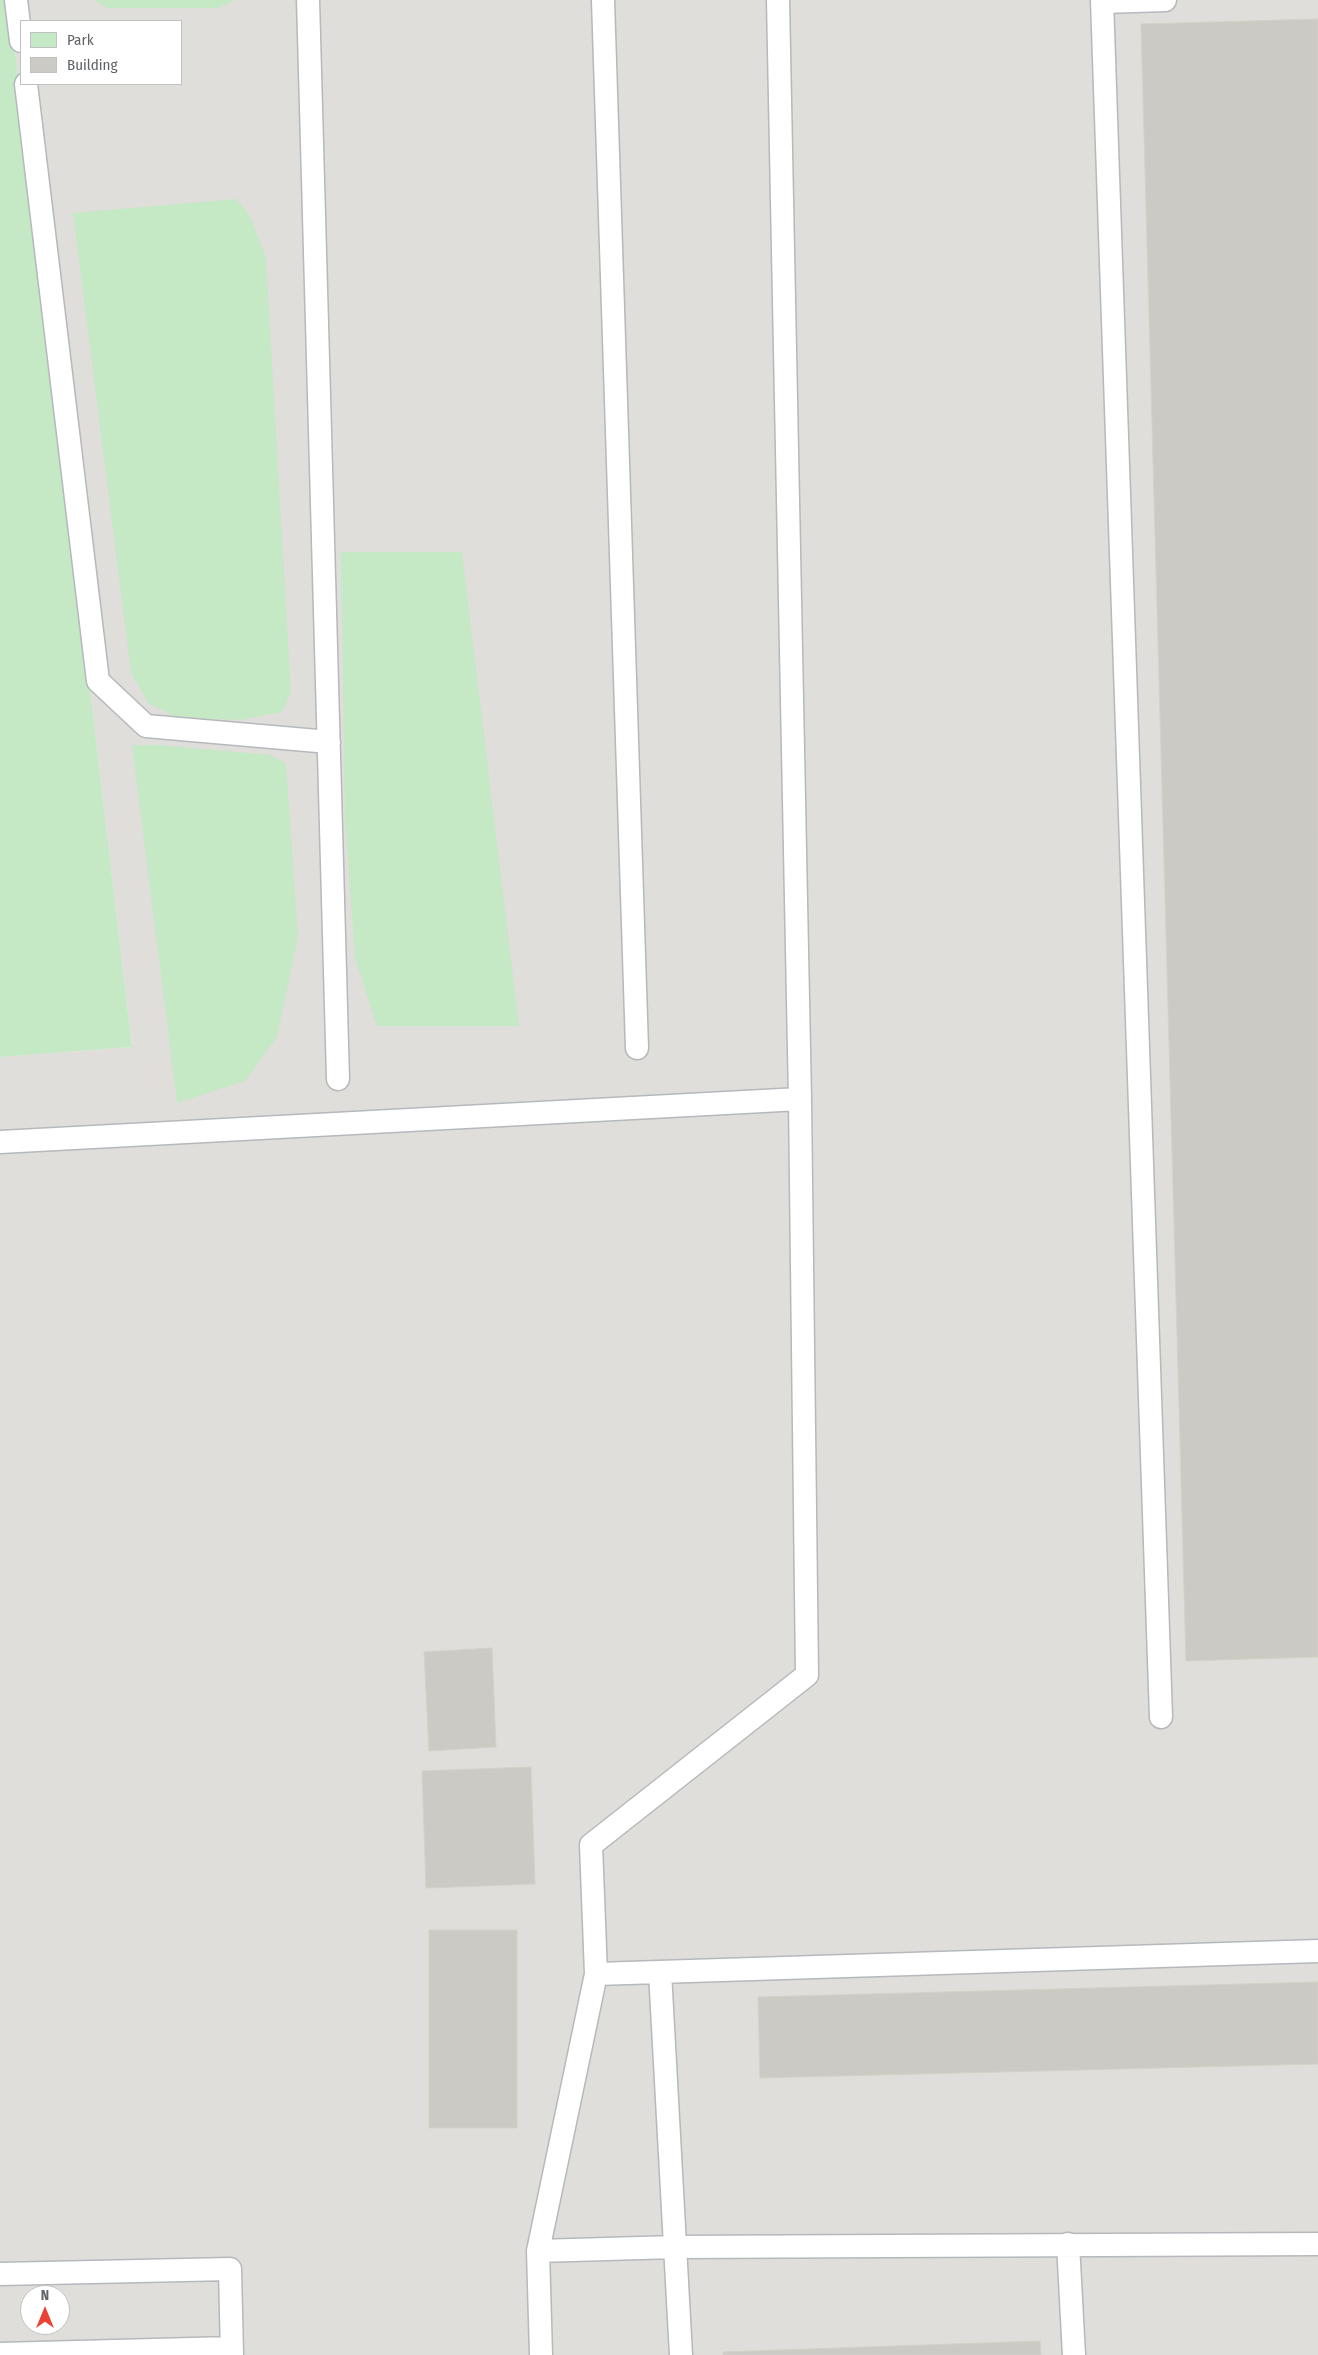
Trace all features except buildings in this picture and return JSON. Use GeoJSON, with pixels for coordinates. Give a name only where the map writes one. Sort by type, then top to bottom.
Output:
{"type":"FeatureCollection","features":[{"type":"Feature","properties":{"kind":"lane"},"geometry":{"type":"LineString","coordinates":[[16,0],[20,34]]}},
{"type":"Feature","properties":{"kind":"lane"},"geometry":{"type":"LineString","coordinates":[[308,0],[338,1079]]}},
{"type":"Feature","properties":{"kind":"lane"},"geometry":{"type":"LineString","coordinates":[[603,0],[637,1048]]}},
{"type":"Feature","properties":{"kind":"lane"},"geometry":{"type":"LineString","coordinates":[[542,2355],[538,2250],[596,1974],[591,1845],[807,1675],[800,1099],[778,0]]}},
{"type":"Feature","properties":{"kind":"lane"},"geometry":{"type":"LineString","coordinates":[[1161,1717],[1103,1],[1165,0]]}},
{"type":"Feature","properties":{"kind":"lane"},"geometry":{"type":"LineString","coordinates":[[26,85],[98,681],[146,726],[329,742]]}},
{"type":"Feature","properties":{"kind":"lane"},"geometry":{"type":"LineString","coordinates":[[0,1142],[800,1099]]}},
{"type":"Feature","properties":{"kind":"lane"},"geometry":{"type":"LineString","coordinates":[[596,1974],[1318,1951]]}},
{"type":"Feature","properties":{"kind":"lane"},"geometry":{"type":"LineString","coordinates":[[660,1972],[680,2355]]}},
{"type":"Feature","properties":{"kind":"lane"},"geometry":{"type":"LineString","coordinates":[[538,2250],[1068,2244],[1318,2244]]}},
{"type":"Feature","properties":{"kind":"lane"},"geometry":{"type":"LineString","coordinates":[[1068,2244],[1074,2355]]}},
{"type":"Feature","properties":{"kind":"lane"},"geometry":{"type":"LineString","coordinates":[[0,2274],[230,2269],[231,2352],[0,2354]]}},
{"type":"Feature","properties":{"kind":"shaded area"},"geometry":{"type":"Polygon","coordinates":[[[9,0],[1318,0],[1318,2355],[0,2355],[0,1057],[132,1047],[9,0]]]}},
{"type":"Feature","properties":{"kind":"green space"},"geometry":{"type":"Polygon","coordinates":[[[0,0],[9,0],[132,1047],[0,1057],[0,0]]]}},
{"type":"Feature","properties":{"kind":"green space"},"geometry":{"type":"Polygon","coordinates":[[[94,0],[234,0],[219,8],[108,8],[94,0]]]}},
{"type":"Feature","properties":{"kind":"green space"},"geometry":{"type":"Polygon","coordinates":[[[236,199],[250,216],[266,258],[291,693],[282,712],[241,720],[178,718],[148,703],[131,672],[73,213],[236,199]]]}},
{"type":"Feature","properties":{"kind":"green space"},"geometry":{"type":"Polygon","coordinates":[[[341,552],[462,552],[519,1026],[377,1026],[355,958],[345,820],[341,552]]]}},
{"type":"Feature","properties":{"kind":"green space"},"geometry":{"type":"Polygon","coordinates":[[[132,745],[159,745],[271,755],[286,764],[298,937],[277,1037],[245,1081],[177,1103],[132,745]]]}}]}
